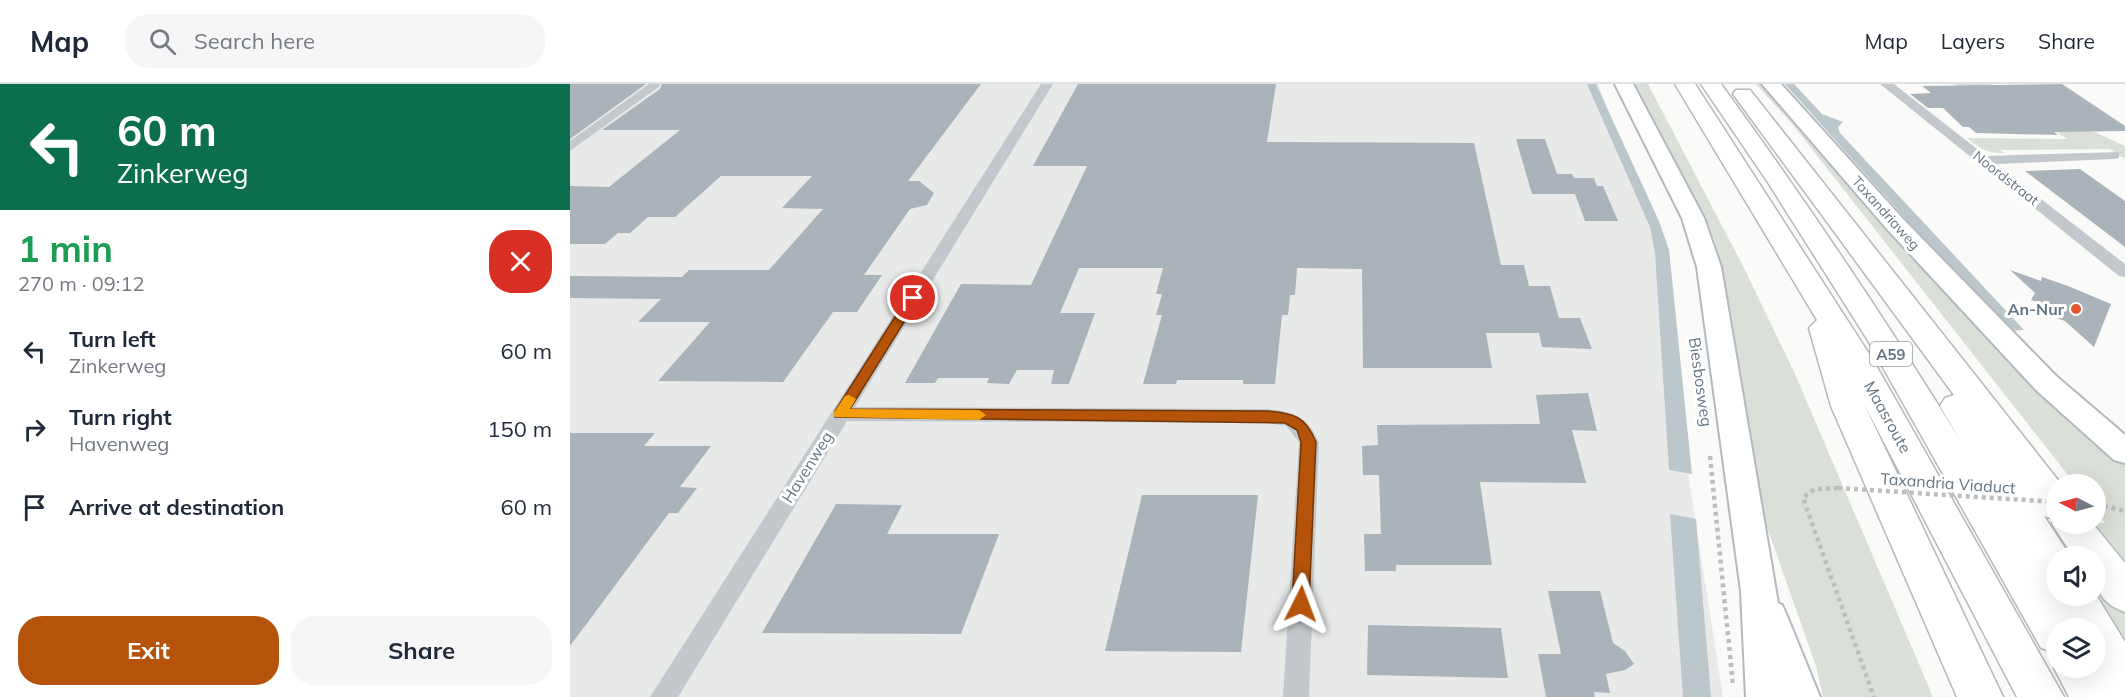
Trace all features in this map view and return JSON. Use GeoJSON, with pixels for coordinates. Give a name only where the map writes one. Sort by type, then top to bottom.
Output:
{"type":"FeatureCollection","features":[{"type":"Feature","properties":{"kind":"highway","name":"Maasroute"},"geometry":{"type":"LineString","coordinates":[[1685,84],[1857,360],[2041,697]]}},
{"type":"Feature","properties":{"kind":"highway","name":"Maasroute"},"geometry":{"type":"LineString","coordinates":[[1712,84],[1779,181],[1882,339],[2047,618]]}},
{"type":"Feature","properties":{"kind":"highway","name":"A59"},"geometry":{"type":"LineString","coordinates":[[1735,84],[1790,152],[1866,259],[2046,491]]}},
{"type":"Feature","properties":{"kind":"highway","name":"A59"},"geometry":{"type":"LineString","coordinates":[[1866,259],[2046,553]]}},
{"type":"Feature","properties":{"kind":"highway","name":"A59"},"geometry":{"type":"LineString","coordinates":[[1810,283],[1848,406],[1980,697]]}},
{"type":"Feature","properties":{"kind":"highway"},"geometry":{"type":"LineString","coordinates":[[2079,534],[2125,594]]}},
{"type":"Feature","properties":{"kind":"highway"},"geometry":{"type":"LineString","coordinates":[[2106,650],[2125,682]]}},
{"type":"Feature","properties":{"kind":"highway"},"geometry":{"type":"LineString","coordinates":[[2082,678],[2094,697]]}},
{"type":"Feature","properties":{"kind":"main road","name":"Biesbosweg"},"geometry":{"type":"LineString","coordinates":[[1624,84],[1693,218],[1709,267],[1759,591],[1800,697]]}},
{"type":"Feature","properties":{"kind":"main road","name":"Taxandriaweg"},"geometry":{"type":"LineString","coordinates":[[1772,84],[1894,224],[2005,338]]}},
{"type":"Feature","properties":{"kind":"main road"},"geometry":{"type":"LineString","coordinates":[[2005,338],[2125,433]]}},
{"type":"Feature","properties":{"kind":"main road"},"geometry":{"type":"LineString","coordinates":[[2005,338],[2046,383],[2125,452]]}},
{"type":"Feature","properties":{"kind":"main road","name":"Biesbosweg"},"geometry":{"type":"LineString","coordinates":[[1750,697],[1759,591]]}},
{"type":"Feature","properties":{"kind":"street","name":"Havenweg"},"geometry":{"type":"LineString","coordinates":[[663,697],[1047,84]]}},
{"type":"Feature","properties":{"kind":"street","name":"Noordstraat"},"geometry":{"type":"LineString","coordinates":[[1886,84],[2125,272]]}},
{"type":"Feature","properties":{"kind":"street"},"geometry":{"type":"LineString","coordinates":[[1983,160],[2114,155]]}},
{"type":"Feature","properties":{"kind":"street"},"geometry":{"type":"LineString","coordinates":[[840,414],[1267,416],[1288,418],[1303,427],[1309,442],[1296,697]]}},
{"type":"Feature","properties":{"kind":"lane"},"geometry":{"type":"LineString","coordinates":[[570,146],[656,84]]}},
{"type":"Feature","properties":{"kind":"path"},"geometry":{"type":"LineString","coordinates":[[1710,452],[1750,697]]}},
{"type":"Feature","properties":{"kind":"path","name":"Taxandria Viaduct"},"geometry":{"type":"LineString","coordinates":[[1874,697],[1803,498],[1816,488],[1838,488],[2046,503]]}},
{"type":"Feature","properties":{"kind":"path"},"geometry":{"type":"LineString","coordinates":[[2106,506],[2125,511]]}},
{"type":"Feature","properties":{"kind":"shaded area"},"geometry":{"type":"Polygon","coordinates":[[[570,84],[1598,84],[1659,243],[1680,421],[1723,697],[570,697],[570,84]]]}},
{"type":"Feature","properties":{"kind":"shaded area"},"geometry":{"type":"Polygon","coordinates":[[[1587,84],[1596,84],[1659,221],[1669,250],[1692,474],[1669,470],[1655,253],[1650,227],[1587,84]]]}},
{"type":"Feature","properties":{"kind":"shaded area"},"geometry":{"type":"Polygon","coordinates":[[[1633,84],[1648,84],[1744,268],[1795,374],[1933,697],[1823,697],[1816,666],[1761,510],[1727,292],[1714,239],[1633,84]]]}},
{"type":"Feature","properties":{"kind":"shaded area"},"geometry":{"type":"Polygon","coordinates":[[[1756,84],[1764,84],[2125,460],[2125,640],[2104,606],[2106,546],[2067,546],[2060,534],[2106,534],[2106,474],[2067,474],[1793,125],[1756,84]]]}},
{"type":"Feature","properties":{"kind":"shaded area"},"geometry":{"type":"Polygon","coordinates":[[[1785,84],[1794,84],[1822,114],[1843,122],[1838,127],[1840,133],[2024,330],[2006,331],[1785,84]]]}},
{"type":"Feature","properties":{"kind":"shaded area"},"geometry":{"type":"Polygon","coordinates":[[[1954,84],[1990,84],[2125,146],[2125,159],[2110,149],[2000,150],[2004,153],[1984,150],[1967,138],[2067,139],[2040,123],[1982,99],[1954,84]]]}},
{"type":"Feature","properties":{"kind":"shaded area"},"geometry":{"type":"Polygon","coordinates":[[[1670,514],[1696,519],[1711,697],[1683,697],[1670,514]]]}},
{"type":"Feature","properties":{"kind":"building"},"geometry":{"type":"Polygon","coordinates":[[[570,84],[646,84],[570,139],[570,84]]]}},
{"type":"Feature","properties":{"kind":"building"},"geometry":{"type":"Polygon","coordinates":[[[662,84],[981,84],[908,181],[919,181],[934,193],[927,205],[910,209],[864,275],[882,275],[857,312],[833,312],[783,382],[658,381],[710,322],[638,322],[661,299],[570,298],[570,276],[682,277],[689,270],[769,270],[823,209],[782,208],[812,176],[721,176],[675,217],[648,217],[630,233],[618,233],[605,244],[570,244],[570,186],[609,187],[680,130],[602,130],[660,89],[662,84]]]}},
{"type":"Feature","properties":{"kind":"building"},"geometry":{"type":"Polygon","coordinates":[[[1078,84],[1276,84],[1267,142],[1474,143],[1501,265],[1524,265],[1529,286],[1550,286],[1559,318],[1580,318],[1592,349],[1542,347],[1539,333],[1486,333],[1492,368],[1363,368],[1362,269],[1297,268],[1295,295],[1290,295],[1288,315],[1282,315],[1275,384],[1243,384],[1243,380],[1177,380],[1176,384],[1143,384],[1162,315],[1156,315],[1162,294],[1156,294],[1163,268],[1079,268],[1060,313],[1095,313],[1069,384],[1051,384],[1054,370],[1017,370],[1009,384],[987,383],[989,378],[938,378],[935,383],[905,383],[961,284],[1031,285],[1087,166],[1033,166],[1078,84]]]}},
{"type":"Feature","properties":{"kind":"building"},"geometry":{"type":"Polygon","coordinates":[[[2062,84],[2125,126],[2125,131],[2054,132],[2058,135],[1976,133],[1969,127],[1963,127],[1943,108],[1928,108],[1910,94],[1931,93],[1922,86],[2062,84]]]}},
{"type":"Feature","properties":{"kind":"building"},"geometry":{"type":"Polygon","coordinates":[[[1516,139],[1545,139],[1557,174],[1572,174],[1574,178],[1594,178],[1597,186],[1603,186],[1618,221],[1585,221],[1575,194],[1532,194],[1516,139]]]}},
{"type":"Feature","properties":{"kind":"building"},"geometry":{"type":"Polygon","coordinates":[[[2080,169],[2125,201],[2125,247],[2025,171],[2080,169]]]}},
{"type":"Feature","properties":{"kind":"building","name":"An-Nur"},"geometry":{"type":"Polygon","coordinates":[[[2010,270],[2041,281],[2042,277],[2111,304],[2094,347],[2065,321],[2046,314],[2048,310],[2039,307],[2040,303],[2031,300],[2035,293],[2010,270]]]}},
{"type":"Feature","properties":{"kind":"building"},"geometry":{"type":"Polygon","coordinates":[[[1588,393],[1597,431],[1572,430],[1586,483],[1480,482],[1492,565],[1396,565],[1396,571],[1365,571],[1364,534],[1381,534],[1379,475],[1363,475],[1362,446],[1378,445],[1377,425],[1540,424],[1536,395],[1588,393]]]}},
{"type":"Feature","properties":{"kind":"building"},"geometry":{"type":"Polygon","coordinates":[[[570,433],[655,433],[644,446],[711,446],[680,487],[697,488],[678,513],[669,513],[570,646],[570,433]]]}},
{"type":"Feature","properties":{"kind":"building"},"geometry":{"type":"Polygon","coordinates":[[[1142,495],[1258,495],[1241,652],[1105,651],[1142,495]]]}},
{"type":"Feature","properties":{"kind":"building"},"geometry":{"type":"Polygon","coordinates":[[[836,504],[902,505],[887,534],[999,534],[961,634],[762,633],[836,504]]]}},
{"type":"Feature","properties":{"kind":"building"},"geometry":{"type":"Polygon","coordinates":[[[1548,591],[1600,591],[1613,643],[1625,651],[1634,664],[1625,670],[1606,674],[1610,693],[1594,692],[1595,697],[1546,697],[1538,654],[1561,654],[1548,591]]]}},
{"type":"Feature","properties":{"kind":"building"},"geometry":{"type":"Polygon","coordinates":[[[1368,625],[1501,628],[1508,678],[1367,675],[1368,625]]]}},
{"type":"Feature","properties":{"kind":"slow traffic"},"geometry":{"type":"LineString","coordinates":[[849,399],[840,414],[979,415]]}},
{"type":"Feature","properties":{"kind":"place","name":"An-Nur"},"geometry":{"type":"Point","coordinates":[2076,309]}},
{"type":"Feature","properties":{"kind":"route"},"geometry":{"type":"LineString","coordinates":[[913,298],[840,414],[1267,416],[1288,418],[1303,427],[1309,442],[1301,604]]}}]}
